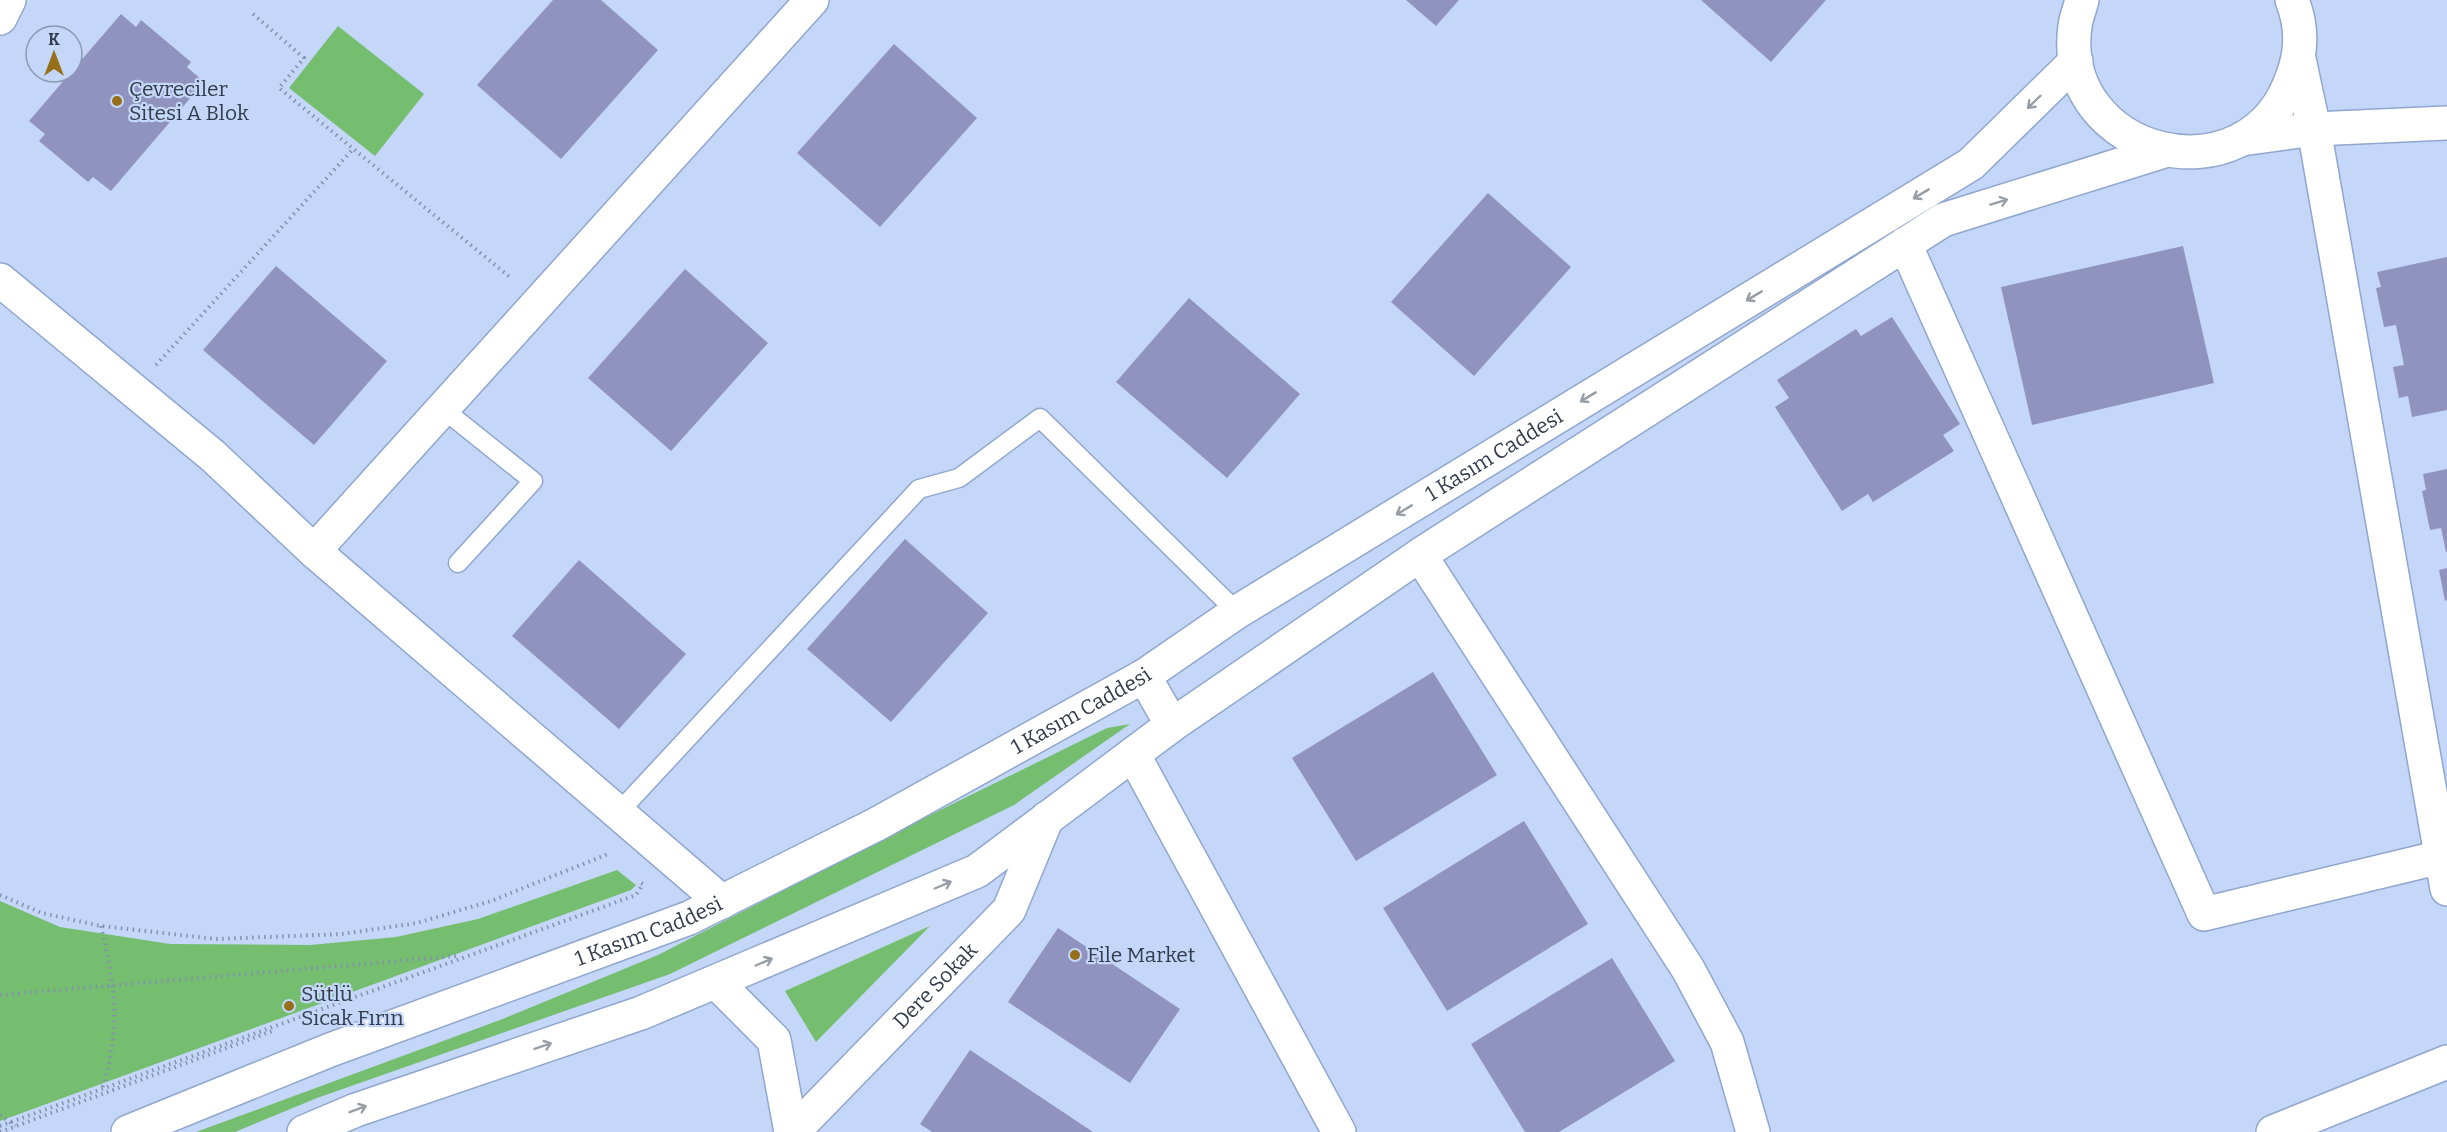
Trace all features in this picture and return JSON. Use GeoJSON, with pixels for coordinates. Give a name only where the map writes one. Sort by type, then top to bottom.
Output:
{"type":"FeatureCollection","features":[{"type":"Feature","properties":{"kind":"street"},"geometry":{"type":"LineString","coordinates":[[0,18],[9,0]]}},
{"type":"Feature","properties":{"kind":"street"},"geometry":{"type":"LineString","coordinates":[[314,551],[812,0]]}},
{"type":"Feature","properties":{"kind":"street"},"geometry":{"type":"LineString","coordinates":[[2082,0],[2075,27],[2076,61],[2087,92],[2106,119],[2132,139],[2164,151],[2191,153],[2217,149],[2242,139],[2314,129],[2447,123]]}},
{"type":"Feature","properties":{"kind":"street"},"geometry":{"type":"LineString","coordinates":[[2293,1],[2300,30],[2299,59],[2314,129],[2447,889]]}},
{"type":"Feature","properties":{"kind":"street"},"geometry":{"type":"LineString","coordinates":[[2242,139],[2269,119],[2288,91],[2299,59]]}},
{"type":"Feature","properties":{"kind":"street","name":"1 Kasım Caddesi"},"geometry":{"type":"LineString","coordinates":[[128,1132],[330,1050],[689,918],[877,825],[1144,676],[1236,612],[1971,164],[2076,61]]}},
{"type":"Feature","properties":{"kind":"street","name":"1 Kasım Caddesi"},"geometry":{"type":"LineString","coordinates":[[304,1132],[356,1110],[641,1013],[977,871],[1172,725],[1419,555],[1943,220],[2164,151]]}},
{"type":"Feature","properties":{"kind":"street"},"geometry":{"type":"LineString","coordinates":[[1905,244],[2204,914],[2441,856]]}},
{"type":"Feature","properties":{"kind":"street"},"geometry":{"type":"LineString","coordinates":[[0,280],[213,456],[314,551],[722,902]]}},
{"type":"Feature","properties":{"kind":"street"},"geometry":{"type":"LineString","coordinates":[[1419,555],[1688,969],[1727,1042],[1753,1132]]}},
{"type":"Feature","properties":{"kind":"street"},"geometry":{"type":"LineString","coordinates":[[1144,676],[1172,725]]}},
{"type":"Feature","properties":{"kind":"street"},"geometry":{"type":"LineString","coordinates":[[1133,754],[1339,1132]]}},
{"type":"Feature","properties":{"kind":"street","name":"Dere Sokak"},"geometry":{"type":"LineString","coordinates":[[792,1132],[1009,910],[1047,818]]}},
{"type":"Feature","properties":{"kind":"street"},"geometry":{"type":"LineString","coordinates":[[716,982],[774,1040],[792,1132]]}},
{"type":"Feature","properties":{"kind":"street"},"geometry":{"type":"LineString","coordinates":[[2273,1132],[2447,1062]]}},
{"type":"Feature","properties":{"kind":"lane"},"geometry":{"type":"LineString","coordinates":[[443,409],[532,481],[458,563]]}},
{"type":"Feature","properties":{"kind":"lane"},"geometry":{"type":"LineString","coordinates":[[618,813],[919,489],[959,478],[1040,418],[1236,612]]}},
{"type":"Feature","properties":{"kind":"path"},"geometry":{"type":"LineString","coordinates":[[253,14],[304,58],[279,88],[540,302]]}},
{"type":"Feature","properties":{"kind":"path"},"geometry":{"type":"LineString","coordinates":[[133,390],[354,148]]}},
{"type":"Feature","properties":{"kind":"path"},"geometry":{"type":"LineString","coordinates":[[600,846],[617,862]]}},
{"type":"Feature","properties":{"kind":"path"},"geometry":{"type":"LineString","coordinates":[[0,895],[42,913],[101,926],[216,939],[342,934],[417,923],[491,901],[608,854]]}},
{"type":"Feature","properties":{"kind":"path"},"geometry":{"type":"LineString","coordinates":[[0,1126],[464,956],[636,896],[643,884],[636,875],[646,882],[647,889],[638,900],[0,1132]]}},
{"type":"Feature","properties":{"kind":"path"},"geometry":{"type":"LineString","coordinates":[[100,1095],[114,1034],[114,986],[101,926]]}},
{"type":"Feature","properties":{"kind":"path"},"geometry":{"type":"LineString","coordinates":[[0,995],[482,955]]}},
{"type":"Feature","properties":{"kind":"path"},"geometry":{"type":"LineString","coordinates":[[0,1114],[15,1126]]}},
{"type":"Feature","properties":{"kind":"green space"},"geometry":{"type":"Polygon","coordinates":[[[338,26],[424,94],[375,156],[289,88],[338,26]]]}},
{"type":"Feature","properties":{"kind":"green space"},"geometry":{"type":"Polygon","coordinates":[[[1130,724],[1014,805],[670,974],[317,1098],[235,1132],[196,1132],[500,1020],[658,955],[926,817],[1107,728],[1130,724]]]}},
{"type":"Feature","properties":{"kind":"green space"},"geometry":{"type":"Polygon","coordinates":[[[617,870],[636,885],[631,890],[0,1121],[0,901],[60,927],[170,944],[310,945],[396,937],[478,919],[617,870]]]}},
{"type":"Feature","properties":{"kind":"green space"},"geometry":{"type":"Polygon","coordinates":[[[930,926],[816,1042],[785,991],[930,926]]]}},
{"type":"Feature","properties":{"kind":"building"},"geometry":{"type":"Polygon","coordinates":[[[553,0],[601,0],[658,50],[561,159],[477,85],[553,0]]]}},
{"type":"Feature","properties":{"kind":"building"},"geometry":{"type":"Polygon","coordinates":[[[1406,0],[1459,0],[1436,26],[1406,0]]]}},
{"type":"Feature","properties":{"kind":"building"},"geometry":{"type":"Polygon","coordinates":[[[1701,0],[1826,0],[1771,62],[1701,0]]]}},
{"type":"Feature","properties":{"kind":"building","name":"Çevreciler Sitesi A Blok"},"geometry":{"type":"Polygon","coordinates":[[[121,14],[136,27],[141,20],[191,62],[187,67],[204,82],[111,191],[93,177],[88,182],[39,141],[45,134],[29,121],[61,84],[84,84],[84,57],[121,14]]]}},
{"type":"Feature","properties":{"kind":"building"},"geometry":{"type":"Polygon","coordinates":[[[894,44],[977,118],[880,227],[797,153],[894,44]]]}},
{"type":"Feature","properties":{"kind":"building"},"geometry":{"type":"Polygon","coordinates":[[[1488,193],[1571,267],[1474,376],[1391,302],[1488,193]]]}},
{"type":"Feature","properties":{"kind":"building"},"geometry":{"type":"Polygon","coordinates":[[[2183,246],[2214,383],[2032,425],[2001,287],[2183,246]]]}},
{"type":"Feature","properties":{"kind":"building"},"geometry":{"type":"Polygon","coordinates":[[[2447,257],[2447,410],[2412,417],[2408,396],[2399,398],[2393,367],[2404,365],[2396,325],[2384,327],[2376,288],[2381,287],[2377,272],[2447,257]]]}},
{"type":"Feature","properties":{"kind":"building"},"geometry":{"type":"Polygon","coordinates":[[[276,266],[387,361],[314,445],[203,350],[276,266]]]}},
{"type":"Feature","properties":{"kind":"building"},"geometry":{"type":"Polygon","coordinates":[[[685,269],[768,343],[671,451],[588,378],[685,269]]]}},
{"type":"Feature","properties":{"kind":"building"},"geometry":{"type":"Polygon","coordinates":[[[1189,298],[1300,394],[1227,478],[1116,382],[1189,298]]]}},
{"type":"Feature","properties":{"kind":"building"},"geometry":{"type":"Polygon","coordinates":[[[1892,317],[1960,424],[1943,435],[1954,451],[1873,502],[1868,494],[1842,511],[1775,407],[1789,398],[1777,380],[1856,329],[1861,336],[1892,317]]]}},
{"type":"Feature","properties":{"kind":"building"},"geometry":{"type":"Polygon","coordinates":[[[2447,469],[2446,552],[2441,528],[2430,530],[2422,491],[2426,490],[2423,474],[2447,469]]]}},
{"type":"Feature","properties":{"kind":"building"},"geometry":{"type":"Polygon","coordinates":[[[905,539],[988,613],[891,722],[807,649],[905,539]]]}},
{"type":"Feature","properties":{"kind":"building"},"geometry":{"type":"Polygon","coordinates":[[[579,560],[686,654],[619,729],[512,636],[579,560]]]}},
{"type":"Feature","properties":{"kind":"building"},"geometry":{"type":"Polygon","coordinates":[[[2447,568],[2447,600],[2445,601],[2439,570],[2447,568]]]}},
{"type":"Feature","properties":{"kind":"building"},"geometry":{"type":"Polygon","coordinates":[[[1433,672],[1497,775],[1356,861],[1292,758],[1433,672]]]}},
{"type":"Feature","properties":{"kind":"building"},"geometry":{"type":"Polygon","coordinates":[[[1524,821],[1588,924],[1447,1011],[1383,908],[1524,821]]]}},
{"type":"Feature","properties":{"kind":"building"},"geometry":{"type":"Polygon","coordinates":[[[1058,928],[1180,1009],[1130,1083],[1008,1002],[1058,928]]]}},
{"type":"Feature","properties":{"kind":"building"},"geometry":{"type":"Polygon","coordinates":[[[1612,958],[1675,1061],[1559,1132],[1525,1132],[1471,1044],[1612,958]]]}},
{"type":"Feature","properties":{"kind":"building"},"geometry":{"type":"Polygon","coordinates":[[[970,1050],[1093,1132],[932,1132],[920,1124],[970,1050]]]}},
{"type":"Feature","properties":{"kind":"place","name":"Çevreciler Sitesi A Blok"},"geometry":{"type":"Point","coordinates":[117,101]}},
{"type":"Feature","properties":{"kind":"place","name":"File Market"},"geometry":{"type":"Point","coordinates":[1075,955]}},
{"type":"Feature","properties":{"kind":"place","name":"Sütlü Sıcak Fırın"},"geometry":{"type":"Point","coordinates":[289,1006]}}]}
